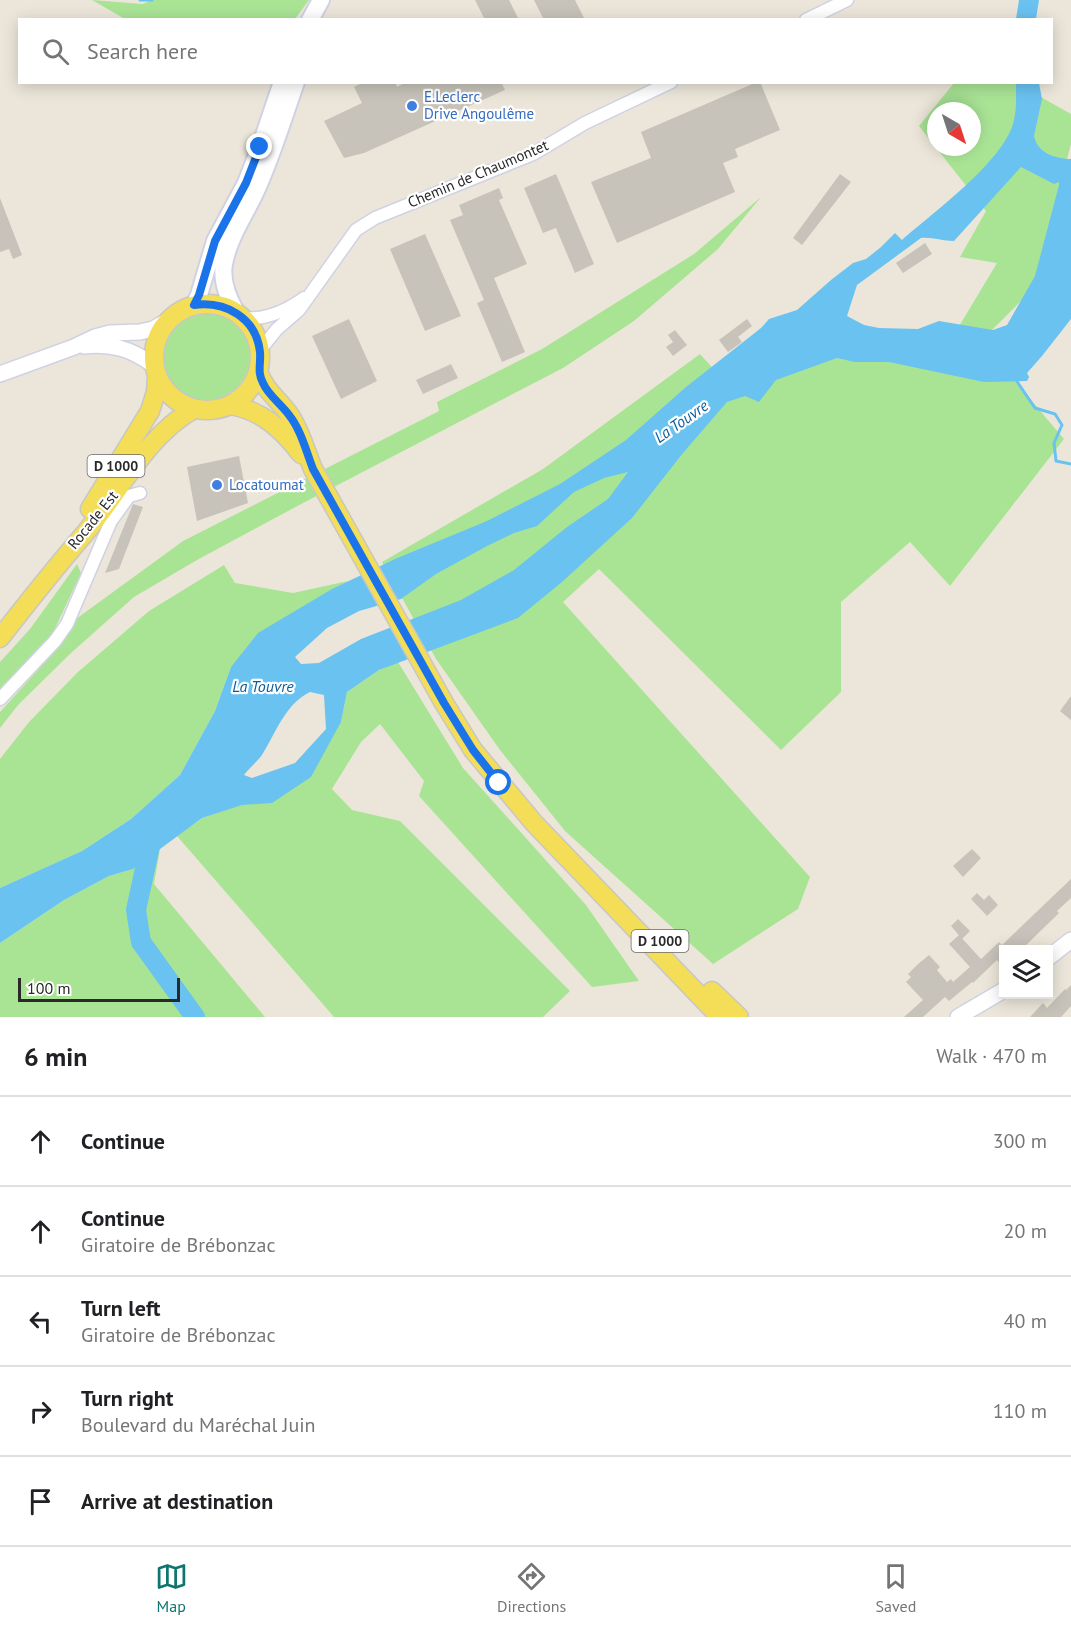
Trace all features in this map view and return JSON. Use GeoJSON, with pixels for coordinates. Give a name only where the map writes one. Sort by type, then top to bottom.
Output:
{"type":"FeatureCollection","features":[{"type":"Feature","properties":{"kind":"main road"},"geometry":{"type":"LineString","coordinates":[[311,18],[323,0]]}},
{"type":"Feature","properties":{"kind":"main road"},"geometry":{"type":"LineString","coordinates":[[318,18],[323,0]]}},
{"type":"Feature","properties":{"kind":"main road"},"geometry":{"type":"LineString","coordinates":[[194,305],[215,241],[246,183],[281,84]]}},
{"type":"Feature","properties":{"kind":"main road"},"geometry":{"type":"LineString","coordinates":[[240,315],[216,304],[194,305],[175,314],[167,321],[159,333],[154,348],[155,371],[163,388],[171,397],[194,409],[212,410],[230,405],[248,391],[258,371],[260,350],[255,333],[240,315],[226,292],[224,265],[236,230],[256,191],[272,152],[295,84]]}},
{"type":"Feature","properties":{"kind":"main road","name":"Rocade Est"},"geometry":{"type":"LineString","coordinates":[[66,553],[150,411],[156,392],[155,371]]}},
{"type":"Feature","properties":{"kind":"main road","name":"D 1000"},"geometry":{"type":"LineString","coordinates":[[258,371],[266,390],[290,416],[298,430],[313,469],[444,703],[473,750],[534,823],[720,1017]]}},
{"type":"Feature","properties":{"kind":"main road","name":"D 1000"},"geometry":{"type":"LineString","coordinates":[[230,405],[260,415],[285,433],[313,469]]}},
{"type":"Feature","properties":{"kind":"main road","name":"Rocade Est"},"geometry":{"type":"LineString","coordinates":[[0,638],[153,443],[170,426],[194,409]]}},
{"type":"Feature","properties":{"kind":"main road","name":"D 1000"},"geometry":{"type":"LineString","coordinates":[[579,868],[643,925],[739,1017]]}},
{"type":"Feature","properties":{"kind":"street"},"geometry":{"type":"LineString","coordinates":[[810,18],[848,0]]}},
{"type":"Feature","properties":{"kind":"street","name":"Chemin de Chaumontet"},"geometry":{"type":"LineString","coordinates":[[260,350],[277,329],[300,310],[356,230],[375,218],[533,154],[585,123],[667,84]]}},
{"type":"Feature","properties":{"kind":"street","name":"Chemin de Chaumontet"},"geometry":{"type":"LineString","coordinates":[[240,315],[255,319],[269,317],[293,306],[310,294]]}},
{"type":"Feature","properties":{"kind":"street"},"geometry":{"type":"LineString","coordinates":[[0,374],[95,337],[110,333],[133,333],[153,328],[167,321]]}},
{"type":"Feature","properties":{"kind":"street"},"geometry":{"type":"LineString","coordinates":[[74,346],[118,347],[136,353],[155,371]]}},
{"type":"Feature","properties":{"kind":"street"},"geometry":{"type":"LineString","coordinates":[[0,699],[55,641],[67,624],[111,521],[129,496],[140,493]]}},
{"type":"Feature","properties":{"kind":"street"},"geometry":{"type":"LineString","coordinates":[[1053,954],[1071,940]]}},
{"type":"Feature","properties":{"kind":"street"},"geometry":{"type":"LineString","coordinates":[[958,1017],[999,993]]}},
{"type":"Feature","properties":{"kind":"green space"},"geometry":{"type":"Polygon","coordinates":[[[92,0],[143,4],[152,0],[309,0],[296,18],[123,18],[92,0]]]}},
{"type":"Feature","properties":{"kind":"green space"},"geometry":{"type":"Polygon","coordinates":[[[953,84],[1028,84],[1032,92],[1071,114],[1071,144],[1033,289],[981,341],[1064,439],[950,586],[910,542],[841,602],[841,692],[781,750],[599,569],[563,602],[810,877],[798,909],[713,964],[565,831],[500,750],[436,659],[382,562],[543,469],[700,354],[718,374],[949,343],[997,263],[960,257],[986,211],[943,156],[981,156],[981,102],[939,102],[953,84]]]}},
{"type":"Feature","properties":{"kind":"green space"},"geometry":{"type":"Polygon","coordinates":[[[927,116],[927,136],[919,126],[927,116]]]}},
{"type":"Feature","properties":{"kind":"green space"},"geometry":{"type":"Polygon","coordinates":[[[761,197],[718,249],[634,321],[563,368],[303,503],[134,597],[71,653],[19,704],[0,728],[0,712],[64,641],[76,619],[183,541],[439,411],[437,402],[542,349],[694,254],[761,197]]]}},
{"type":"Feature","properties":{"kind":"green space"},"geometry":{"type":"Polygon","coordinates":[[[197,312],[215,312],[231,319],[243,331],[250,347],[250,365],[243,381],[231,393],[215,400],[197,400],[181,393],[169,381],[162,365],[162,347],[169,331],[181,319],[197,312]]]}},
{"type":"Feature","properties":{"kind":"green space"},"geometry":{"type":"Polygon","coordinates":[[[77,564],[81,573],[51,637],[0,690],[0,662],[30,629],[77,564]]]}},
{"type":"Feature","properties":{"kind":"green space"},"geometry":{"type":"Polygon","coordinates":[[[224,565],[235,583],[293,593],[348,581],[316,600],[231,667],[215,711],[180,775],[131,819],[82,851],[0,888],[0,759],[29,722],[78,672],[149,611],[224,565]]]}},
{"type":"Feature","properties":{"kind":"green space"},"geometry":{"type":"Polygon","coordinates":[[[398,662],[463,768],[586,905],[639,981],[592,987],[419,796],[424,781],[380,724],[361,742],[332,789],[352,810],[400,821],[570,991],[543,1017],[334,1017],[177,836],[202,818],[242,804],[272,802],[341,722],[347,692],[379,670],[398,662]]]}},
{"type":"Feature","properties":{"kind":"green space"},"geometry":{"type":"Polygon","coordinates":[[[160,849],[154,884],[265,1017],[0,1017],[0,943],[64,900],[109,876],[133,869],[160,849]]]}},
{"type":"Feature","properties":{"kind":"water"},"geometry":{"type":"Polygon","coordinates":[[[1019,0],[1039,0],[1036,18],[1016,18],[1019,0]]]}},
{"type":"Feature","properties":{"kind":"water","name":"La Touvre"},"geometry":{"type":"Polygon","coordinates":[[[1016,84],[1039,84],[1042,99],[1034,136],[1036,142],[1048,154],[1071,159],[1071,319],[1027,373],[1029,377],[1027,381],[984,382],[889,362],[855,362],[837,358],[776,380],[759,402],[745,396],[727,402],[632,518],[562,582],[518,618],[379,670],[347,692],[341,722],[311,777],[272,803],[242,805],[202,818],[133,869],[109,876],[64,900],[0,943],[0,888],[82,851],[131,819],[180,775],[215,711],[231,667],[258,633],[332,589],[395,559],[487,521],[560,484],[626,440],[769,319],[797,310],[853,263],[866,259],[895,233],[902,240],[948,201],[995,155],[1013,124],[1016,84]],[[1021,167],[954,241],[921,238],[857,285],[847,316],[864,325],[879,328],[918,329],[939,321],[993,330],[1007,325],[1035,276],[1059,182],[1054,184],[1021,167]],[[628,472],[604,478],[574,492],[537,526],[514,533],[487,546],[436,574],[401,599],[359,611],[327,628],[295,657],[301,664],[319,663],[361,639],[461,600],[514,570],[567,527],[608,499],[628,472]],[[310,692],[301,697],[288,711],[262,755],[244,775],[252,778],[295,763],[326,729],[324,695],[310,692]]]}},
{"type":"Feature","properties":{"kind":"building"},"geometry":{"type":"Polygon","coordinates":[[[475,0],[509,0],[518,18],[484,18],[475,0]]]}},
{"type":"Feature","properties":{"kind":"building"},"geometry":{"type":"Polygon","coordinates":[[[534,0],[575,0],[584,18],[543,18],[534,0]]]}},
{"type":"Feature","properties":{"kind":"building","name":"E.Leclerc Drive Angoulême"},"geometry":{"type":"Polygon","coordinates":[[[360,84],[396,84],[397,87],[402,84],[502,84],[505,90],[364,153],[344,158],[324,121],[362,103],[354,87],[360,84]]]}},
{"type":"Feature","properties":{"kind":"building"},"geometry":{"type":"Polygon","coordinates":[[[752,84],[761,84],[780,130],[735,149],[738,157],[723,163],[735,192],[617,243],[591,182],[651,158],[641,132],[752,84]]]}},
{"type":"Feature","properties":{"kind":"building"},"geometry":{"type":"Polygon","coordinates":[[[556,174],[594,264],[575,273],[556,228],[543,233],[524,188],[556,174]]]}},
{"type":"Feature","properties":{"kind":"building"},"geometry":{"type":"Polygon","coordinates":[[[840,174],[851,182],[802,245],[793,238],[840,174]]]}},
{"type":"Feature","properties":{"kind":"building"},"geometry":{"type":"Polygon","coordinates":[[[499,188],[503,198],[499,200],[527,264],[494,278],[525,352],[502,362],[477,303],[484,300],[450,220],[463,215],[459,205],[499,188]]]}},
{"type":"Feature","properties":{"kind":"building"},"geometry":{"type":"Polygon","coordinates":[[[0,198],[22,255],[13,259],[9,249],[0,252],[0,198]]]}},
{"type":"Feature","properties":{"kind":"building"},"geometry":{"type":"Polygon","coordinates":[[[425,234],[461,316],[425,331],[390,249],[425,234]]]}},
{"type":"Feature","properties":{"kind":"building"},"geometry":{"type":"Polygon","coordinates":[[[925,243],[932,254],[903,273],[896,263],[925,243]]]}},
{"type":"Feature","properties":{"kind":"building"},"geometry":{"type":"Polygon","coordinates":[[[349,319],[377,381],[341,399],[312,336],[349,319]]]}},
{"type":"Feature","properties":{"kind":"building"},"geometry":{"type":"Polygon","coordinates":[[[747,319],[752,326],[738,337],[742,342],[728,352],[719,340],[747,319]]]}},
{"type":"Feature","properties":{"kind":"building"},"geometry":{"type":"Polygon","coordinates":[[[675,330],[687,345],[673,356],[666,347],[673,342],[668,335],[675,330]]]}},
{"type":"Feature","properties":{"kind":"building"},"geometry":{"type":"Polygon","coordinates":[[[451,364],[458,378],[423,394],[416,380],[451,364]]]}},
{"type":"Feature","properties":{"kind":"building","name":"Locatoumat"},"geometry":{"type":"Polygon","coordinates":[[[239,456],[248,503],[197,521],[187,467],[239,456]]]}},
{"type":"Feature","properties":{"kind":"building"},"geometry":{"type":"Polygon","coordinates":[[[133,504],[143,507],[119,569],[105,573],[133,504]]]}},
{"type":"Feature","properties":{"kind":"building"},"geometry":{"type":"Polygon","coordinates":[[[1071,696],[1071,720],[1060,711],[1071,696]]]}},
{"type":"Feature","properties":{"kind":"building"},"geometry":{"type":"Polygon","coordinates":[[[972,849],[981,858],[963,877],[953,866],[972,849]]]}},
{"type":"Feature","properties":{"kind":"building"},"geometry":{"type":"Polygon","coordinates":[[[1071,879],[1071,898],[1026,945],[1002,945],[1071,879]]]}},
{"type":"Feature","properties":{"kind":"building"},"geometry":{"type":"Polygon","coordinates":[[[977,893],[984,900],[989,895],[998,905],[987,916],[971,899],[977,893]]]}},
{"type":"Feature","properties":{"kind":"building"},"geometry":{"type":"Polygon","coordinates":[[[958,919],[970,931],[962,939],[951,926],[958,919]]]}},
{"type":"Feature","properties":{"kind":"building"},"geometry":{"type":"Polygon","coordinates":[[[959,935],[981,959],[999,942],[1002,945],[999,945],[999,962],[997,960],[973,983],[949,1001],[945,997],[923,1017],[904,1017],[923,1000],[906,982],[911,977],[908,974],[929,955],[940,967],[937,970],[947,982],[951,979],[953,982],[970,967],[949,944],[959,935]]]}},
{"type":"Feature","properties":{"kind":"building"},"geometry":{"type":"Polygon","coordinates":[[[1071,985],[1071,1006],[1061,1017],[1030,1017],[1043,1003],[1047,1008],[1071,985]]]}},
{"type":"Feature","properties":{"kind":"waterway"},"geometry":{"type":"LineString","coordinates":[[140,0],[152,0]]}},
{"type":"Feature","properties":{"kind":"waterway"},"geometry":{"type":"LineString","coordinates":[[1016,380],[1035,408],[1055,414],[1062,425],[1054,443],[1056,461],[1071,464]]}},
{"type":"Feature","properties":{"kind":"waterway"},"geometry":{"type":"LineString","coordinates":[[153,832],[136,910],[141,942],[195,1017]]}},
{"type":"Feature","properties":{"kind":"place","name":"E.Leclerc Drive Angoulême"},"geometry":{"type":"Point","coordinates":[412,106]}},
{"type":"Feature","properties":{"kind":"place","name":"Locatoumat"},"geometry":{"type":"Point","coordinates":[217,485]}},
{"type":"Feature","properties":{"kind":"route"},"geometry":{"type":"LineString","coordinates":[[260,147],[246,183],[215,241],[194,305],[208,303],[223,306],[244,318],[255,333],[260,350],[258,371],[266,390],[290,416],[313,469],[444,703],[473,750],[499,783]]}}]}
